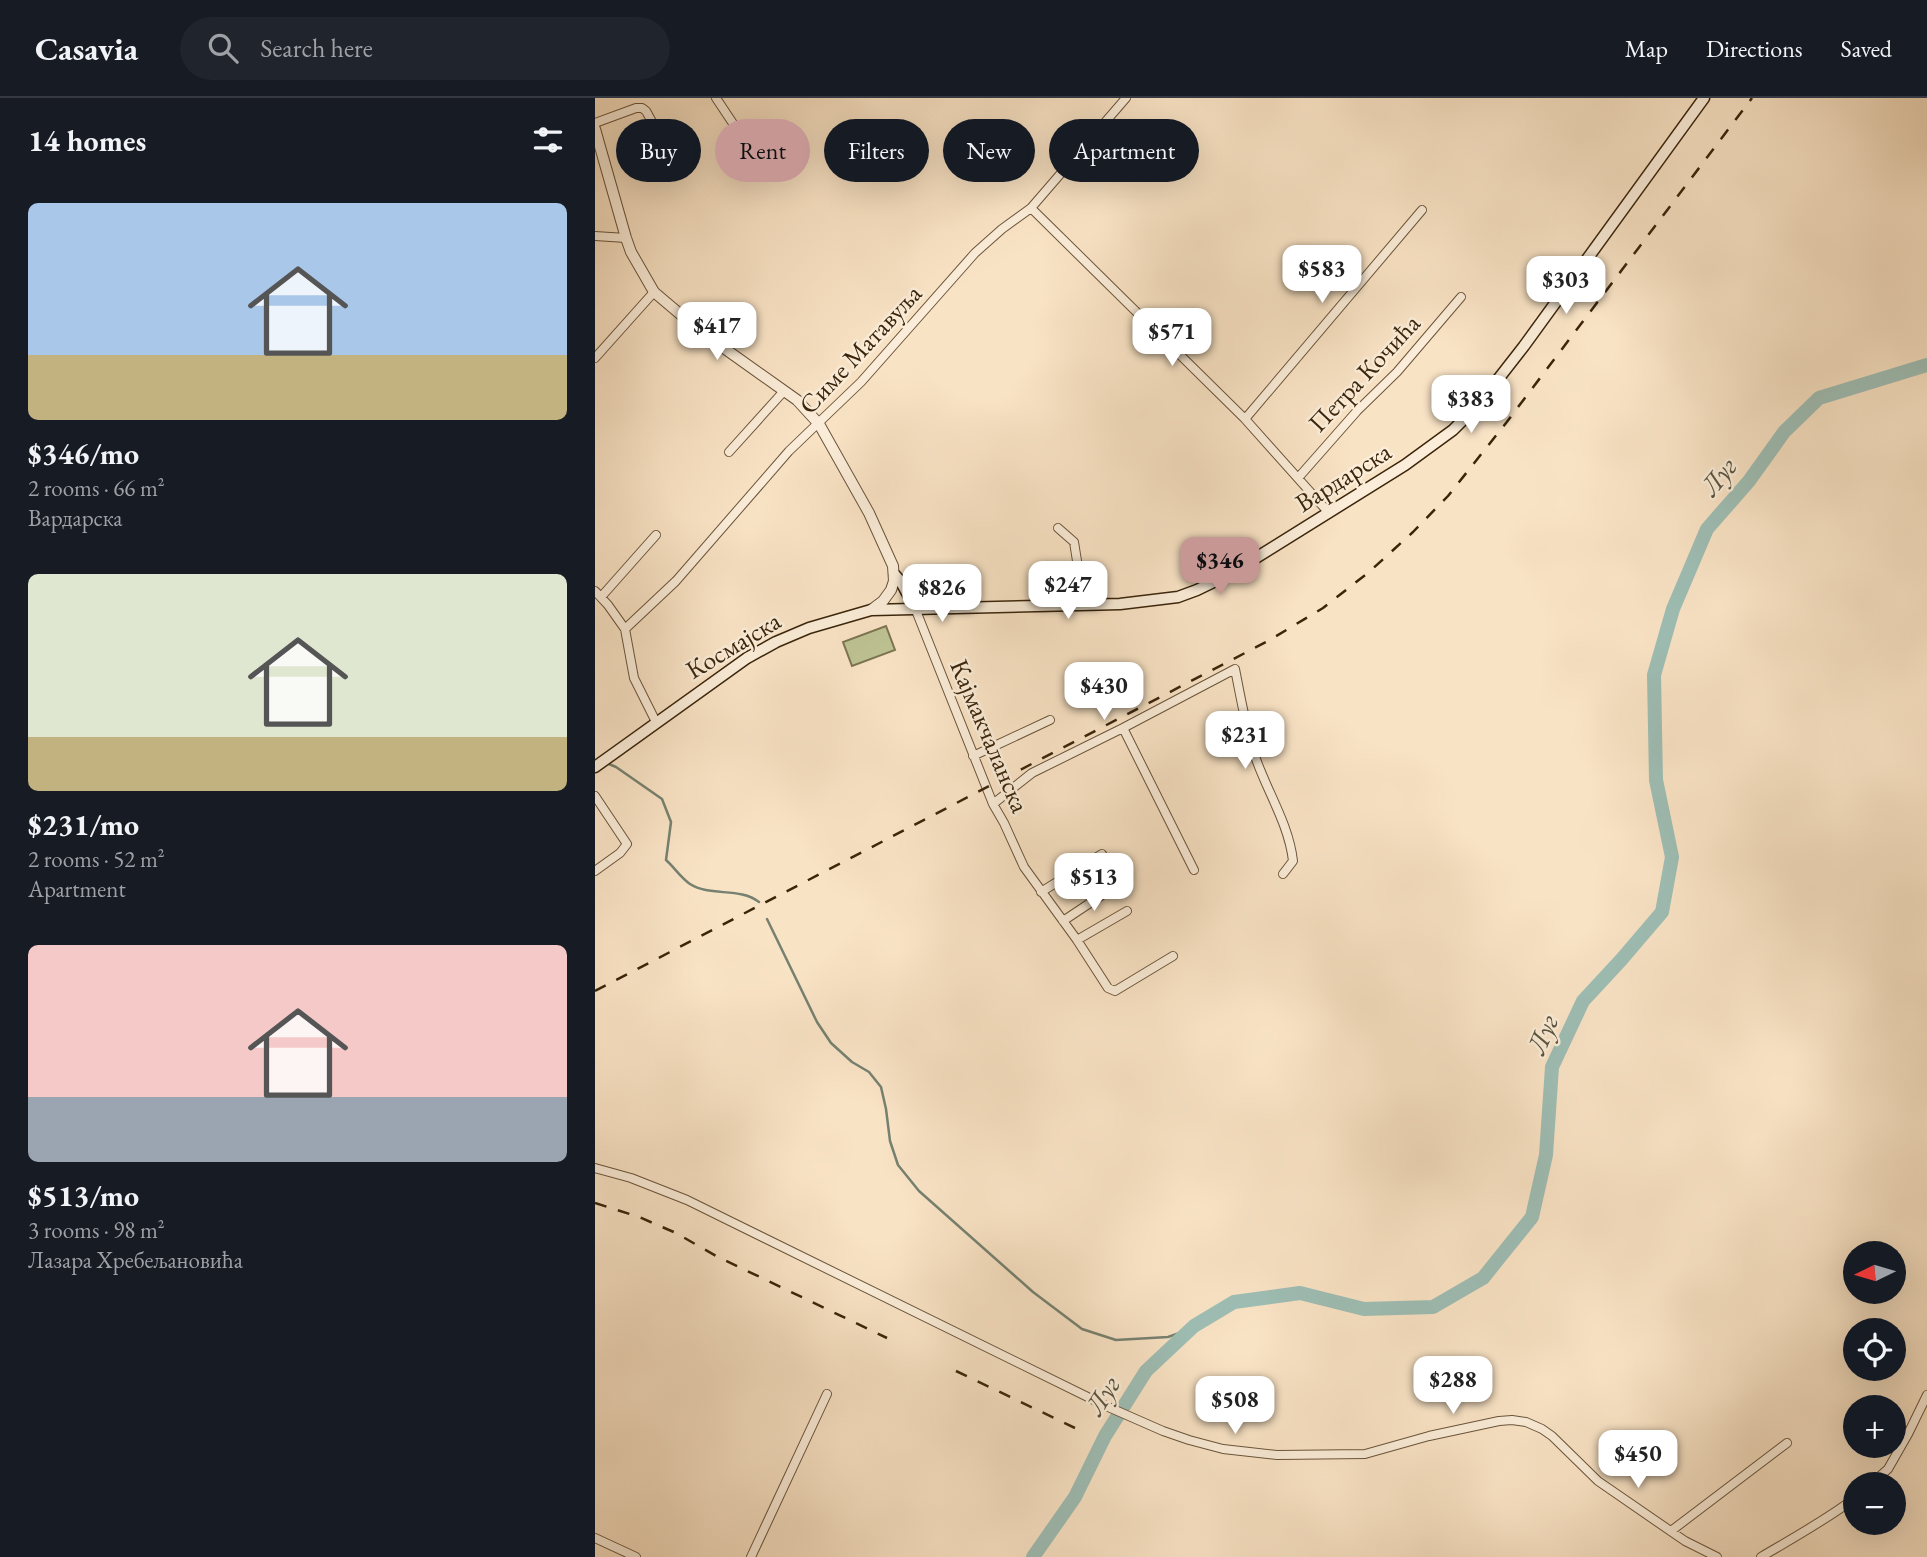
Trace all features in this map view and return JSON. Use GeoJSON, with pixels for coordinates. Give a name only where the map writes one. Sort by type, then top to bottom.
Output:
{"type":"FeatureCollection","features":[{"type":"Feature","properties":{"kind":"main road","name":"Вардарска"},"geometry":{"type":"LineString","coordinates":[[915,608],[1142,602],[1191,593],[1240,569],[1417,457],[1446,436],[1495,384],[1704,98]]}},
{"type":"Feature","properties":{"kind":"main road"},"geometry":{"type":"LineString","coordinates":[[895,575],[915,608]]}},
{"type":"Feature","properties":{"kind":"main road","name":"Космајска"},"geometry":{"type":"LineString","coordinates":[[595,767],[737,664],[769,645],[800,631],[871,610],[915,608]]}},
{"type":"Feature","properties":{"kind":"street"},"geometry":{"type":"LineString","coordinates":[[716,98],[730,119]]}},
{"type":"Feature","properties":{"kind":"street","name":"Симе Матавуља"},"geometry":{"type":"LineString","coordinates":[[625,629],[676,581],[789,451],[869,374],[975,253],[1031,208],[1126,98]]}},
{"type":"Feature","properties":{"kind":"street"},"geometry":{"type":"LineString","coordinates":[[595,123],[636,108],[646,111],[650,119]]}},
{"type":"Feature","properties":{"kind":"street"},"geometry":{"type":"LineString","coordinates":[[595,129],[631,252],[655,292],[700,331],[797,400],[819,424],[890,556],[895,575],[893,584],[888,595],[871,610]]}},
{"type":"Feature","properties":{"kind":"street"},"geometry":{"type":"LineString","coordinates":[[1031,208],[1245,419],[1329,513]]}},
{"type":"Feature","properties":{"kind":"street"},"geometry":{"type":"LineString","coordinates":[[1245,419],[1422,210]]}},
{"type":"Feature","properties":{"kind":"street"},"geometry":{"type":"LineString","coordinates":[[595,236],[626,238]]}},
{"type":"Feature","properties":{"kind":"street"},"geometry":{"type":"LineString","coordinates":[[595,358],[655,292]]}},
{"type":"Feature","properties":{"kind":"street","name":"Петра Кочића"},"geometry":{"type":"LineString","coordinates":[[1298,478],[1357,411],[1397,372],[1461,297]]}},
{"type":"Feature","properties":{"kind":"street"},"geometry":{"type":"LineString","coordinates":[[729,452],[784,391]]}},
{"type":"Feature","properties":{"kind":"street"},"geometry":{"type":"LineString","coordinates":[[1058,528],[1074,542],[1084,605]]}},
{"type":"Feature","properties":{"kind":"street"},"geometry":{"type":"LineString","coordinates":[[656,535],[598,594],[625,629],[634,678],[656,722]]}},
{"type":"Feature","properties":{"kind":"street","name":"Кајмакчаланска"},"geometry":{"type":"LineString","coordinates":[[915,608],[973,757],[1024,867],[1108,988],[1115,991],[1173,956]]}},
{"type":"Feature","properties":{"kind":"street"},"geometry":{"type":"LineString","coordinates":[[993,804],[1033,773],[1235,669],[1255,757],[1287,831],[1291,847],[1293,861],[1283,874]]}},
{"type":"Feature","properties":{"kind":"street"},"geometry":{"type":"LineString","coordinates":[[973,757],[1051,720]]}},
{"type":"Feature","properties":{"kind":"street"},"geometry":{"type":"LineString","coordinates":[[1123,728],[1194,870]]}},
{"type":"Feature","properties":{"kind":"street"},"geometry":{"type":"LineString","coordinates":[[595,796],[627,844],[620,853],[595,871]]}},
{"type":"Feature","properties":{"kind":"street"},"geometry":{"type":"LineString","coordinates":[[1041,892],[1102,854]]}},
{"type":"Feature","properties":{"kind":"street"},"geometry":{"type":"LineString","coordinates":[[1063,921],[1114,887]]}},
{"type":"Feature","properties":{"kind":"street"},"geometry":{"type":"LineString","coordinates":[[1077,940],[1127,911]]}},
{"type":"Feature","properties":{"kind":"street"},"geometry":{"type":"LineString","coordinates":[[595,1168],[687,1199],[1106,1406],[1189,1440],[1248,1453],[1365,1454],[1499,1420],[1526,1422],[1552,1436],[1598,1480],[1685,1541],[1717,1557]]}},
{"type":"Feature","properties":{"kind":"street"},"geometry":{"type":"LineString","coordinates":[[751,1557],[827,1394]]}},
{"type":"Feature","properties":{"kind":"street"},"geometry":{"type":"LineString","coordinates":[[1885,1472],[1908,1434],[1927,1395]]}},
{"type":"Feature","properties":{"kind":"street"},"geometry":{"type":"LineString","coordinates":[[1671,1531],[1787,1443]]}},
{"type":"Feature","properties":{"kind":"street"},"geometry":{"type":"LineString","coordinates":[[1761,1557],[1843,1507]]}},
{"type":"Feature","properties":{"kind":"street"},"geometry":{"type":"LineString","coordinates":[[595,1538],[636,1557]]}},
{"type":"Feature","properties":{"kind":"green space"},"geometry":{"type":"Polygon","coordinates":[[[886,626],[895,650],[852,666],[843,642],[886,626]]]}},
{"type":"Feature","properties":{"kind":"waterway","name":"Луг"},"geometry":{"type":"LineString","coordinates":[[1033,1557],[1075,1497],[1105,1436],[1146,1371],[1194,1326],[1234,1302],[1300,1293],[1364,1309],[1433,1307],[1483,1278],[1532,1217],[1546,1155],[1552,1067],[1583,1001],[1662,912],[1672,857],[1656,780],[1654,675],[1673,609],[1707,529],[1749,481],[1784,432],[1819,398],[1927,365]]}},
{"type":"Feature","properties":{"kind":"waterway"},"geometry":{"type":"LineString","coordinates":[[609,764],[662,799],[671,822],[666,860],[684,879],[698,888],[743,895],[759,902]]}},
{"type":"Feature","properties":{"kind":"waterway"},"geometry":{"type":"LineString","coordinates":[[767,919],[817,1022],[831,1043],[852,1062],[869,1072],[881,1087],[890,1141],[898,1165],[919,1191],[1033,1292],[1082,1329],[1116,1340],[1168,1337],[1191,1329]]}},
{"type":"Feature","properties":{"kind":"railway"},"geometry":{"type":"LineString","coordinates":[[595,991],[1268,641],[1323,608],[1369,572],[1448,496],[1752,98]]}},
{"type":"Feature","properties":{"kind":"railway"},"geometry":{"type":"LineString","coordinates":[[595,1203],[639,1217],[676,1233],[716,1256],[887,1338]]}},
{"type":"Feature","properties":{"kind":"railway"},"geometry":{"type":"LineString","coordinates":[[956,1371],[1075,1428]]}}]}
